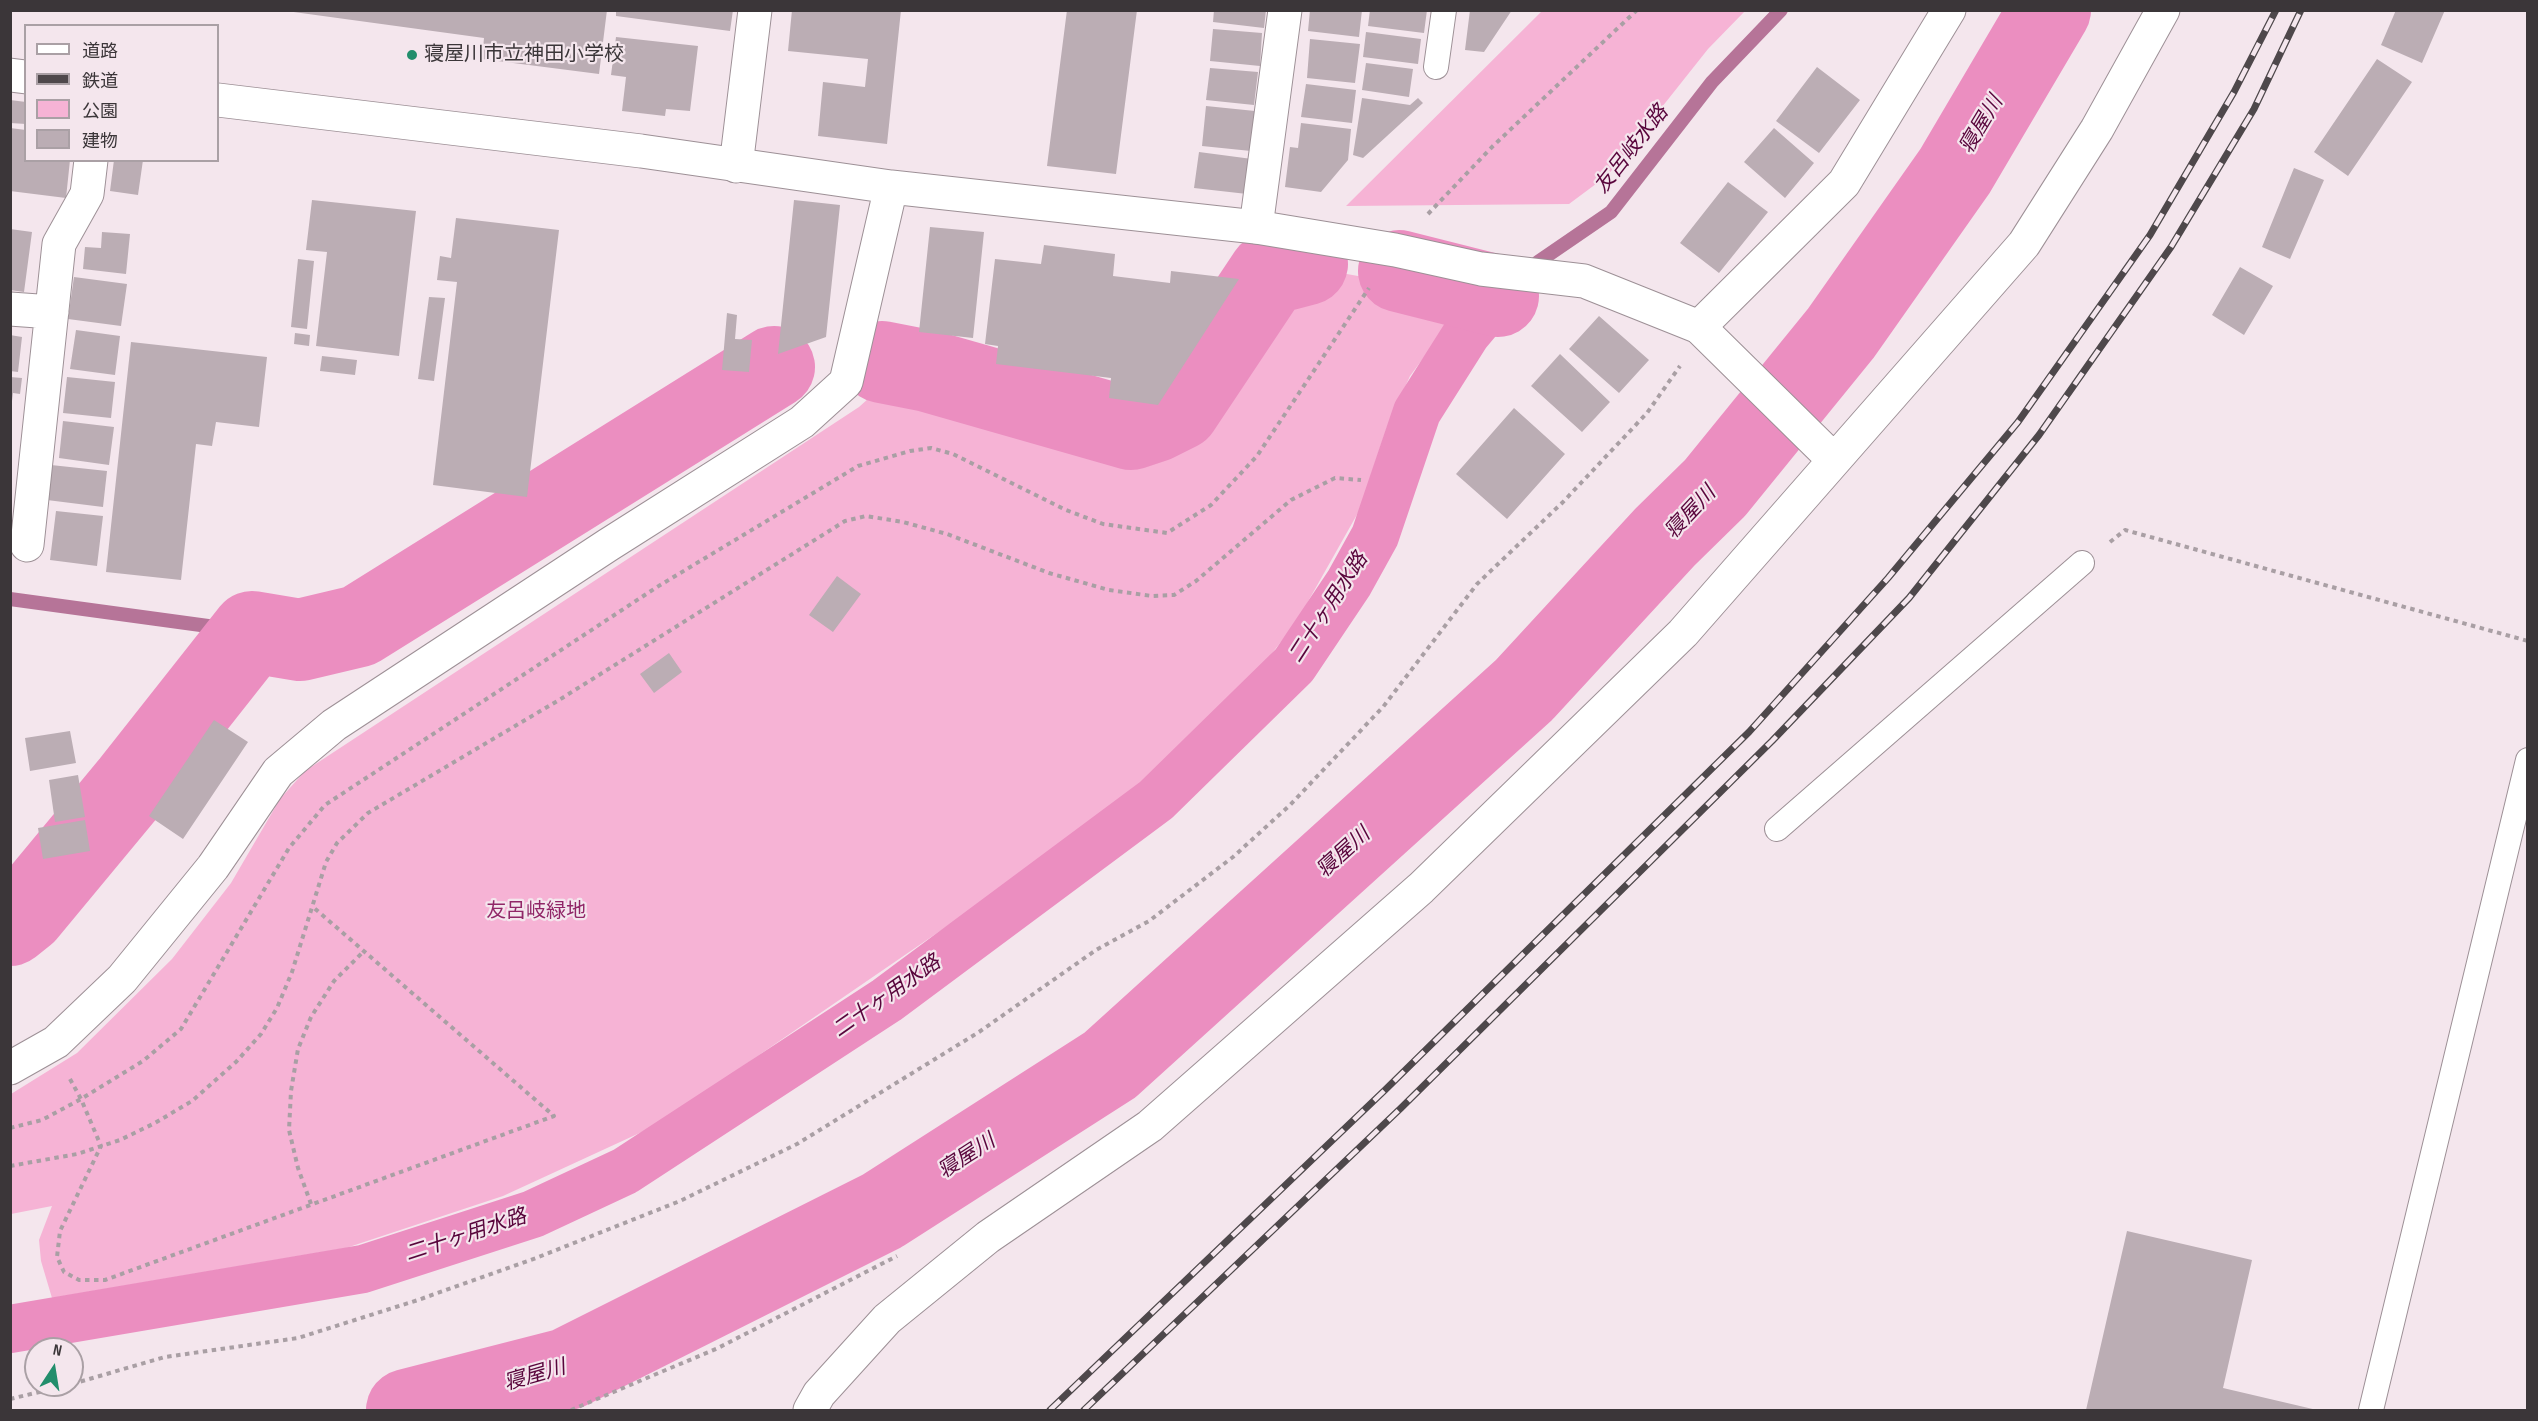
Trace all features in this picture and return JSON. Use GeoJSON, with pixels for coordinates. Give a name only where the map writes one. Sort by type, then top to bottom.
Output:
{"type":"FeatureCollection","features":[{"type":"Feature","properties":{"kind":"street"},"geometry":{"type":"LineString","coordinates":[[736,165],[754,10]]}},
{"type":"Feature","properties":{"kind":"street"},"geometry":{"type":"LineString","coordinates":[[1256,227],[1285,10]]}},
{"type":"Feature","properties":{"kind":"street"},"geometry":{"type":"LineString","coordinates":[[1699,327],[1844,183],[1949,10]]}},
{"type":"Feature","properties":{"kind":"street"},"geometry":{"type":"LineString","coordinates":[[810,1410],[819,1394],[887,1319],[988,1237],[1150,1126],[1421,888],[1683,633],[1833,459],[2024,244],[2097,129],[2163,10]]}},
{"type":"Feature","properties":{"kind":"street"},"geometry":{"type":"LineString","coordinates":[[219,100],[641,151],[891,187],[1256,227],[1395,250],[1480,269],[1584,280],[1699,327],[1833,459]]}},
{"type":"Feature","properties":{"kind":"street"},"geometry":{"type":"LineString","coordinates":[[27,545],[59,244],[87,194],[91,162]]}},
{"type":"Feature","properties":{"kind":"street"},"geometry":{"type":"LineString","coordinates":[[10,1068],[56,1042],[122,979],[213,867],[278,772],[334,725],[608,545],[802,422],[846,382],[891,187]]}},
{"type":"Feature","properties":{"kind":"street"},"geometry":{"type":"LineString","coordinates":[[10,309],[52,312]]}},
{"type":"Feature","properties":{"kind":"lane"},"geometry":{"type":"LineString","coordinates":[[1436,68],[1444,10]]}},
{"type":"Feature","properties":{"kind":"lane"},"geometry":{"type":"LineString","coordinates":[[1777,829],[2082,563]]}},
{"type":"Feature","properties":{"kind":"lane"},"geometry":{"type":"LineString","coordinates":[[2371,1410],[2528,760]]}},
{"type":"Feature","properties":{"kind":"path"},"geometry":{"type":"LineString","coordinates":[[10,1128],[42,1120],[81,1099],[143,1061],[181,1029],[289,848],[325,805],[657,587],[858,466],[910,451],[931,448],[953,454],[1066,510],[1103,524],[1167,533],[1211,505],[1257,456],[1395,250],[1493,146],[1637,10]]}},
{"type":"Feature","properties":{"kind":"path"},"geometry":{"type":"LineString","coordinates":[[84,1381],[165,1357],[298,1338],[418,1300],[546,1254],[680,1201],[797,1144],[979,1032],[1096,950],[1149,921],[1233,857],[1290,805],[1383,706],[1477,584],[1563,502],[1647,413],[1677,372],[1699,327]]}},
{"type":"Feature","properties":{"kind":"path"},"geometry":{"type":"LineString","coordinates":[[10,1166],[77,1154],[155,1123],[183,1106],[236,1062],[261,1034],[277,1008],[292,972],[326,862],[338,843],[368,813],[559,700],[685,619],[845,521],[866,516],[903,522],[947,534],[1049,573],[1099,587],[1152,596],[1174,594],[1196,581],[1290,500],[1335,478],[1361,480]]}},
{"type":"Feature","properties":{"kind":"path"},"geometry":{"type":"LineString","coordinates":[[2125,530],[2528,641]]}},
{"type":"Feature","properties":{"kind":"path"},"geometry":{"type":"LineString","coordinates":[[67,1074],[81,1099],[101,1146],[60,1231],[57,1257],[64,1272],[79,1280],[105,1280],[554,1116],[313,907]]}},
{"type":"Feature","properties":{"kind":"path"},"geometry":{"type":"LineString","coordinates":[[311,1204],[298,1168],[289,1130],[291,1090],[298,1049],[311,1017],[334,981],[364,951]]}},
{"type":"Feature","properties":{"kind":"path"},"geometry":{"type":"LineString","coordinates":[[571,1410],[718,1348],[907,1251]]}},
{"type":"Feature","properties":{"kind":"green space"},"geometry":{"type":"Polygon","coordinates":[[[1542,11],[1745,11],[1708,49],[1608,175],[1569,204],[1346,206],[1542,11]]]}},
{"type":"Feature","properties":{"kind":"green space","name":"友呂岐緑地"},"geometry":{"type":"Polygon","coordinates":[[[1308,267],[1469,296],[1410,376],[1387,427],[1359,511],[1297,621],[1218,723],[1109,815],[657,1125],[503,1196],[346,1248],[52,1298],[41,1261],[39,1240],[52,1206],[11,1214],[11,1094],[77,1053],[172,959],[231,883],[280,799],[305,771],[859,407],[869,398],[881,368],[889,365],[927,373],[1131,433],[1181,414],[1273,276],[1308,267]]]}},
{"type":"Feature","properties":{"kind":"building"},"geometry":{"type":"Polygon","coordinates":[[[279,10],[607,10],[599,74],[482,59],[484,38],[279,10]]]}},
{"type":"Feature","properties":{"kind":"building"},"geometry":{"type":"Polygon","coordinates":[[[616,10],[733,10],[730,31],[616,16],[616,10]]]}},
{"type":"Feature","properties":{"kind":"building"},"geometry":{"type":"Polygon","coordinates":[[[792,10],[901,10],[887,144],[818,136],[823,82],[865,87],[868,59],[788,51],[792,10]]]}},
{"type":"Feature","properties":{"kind":"building"},"geometry":{"type":"Polygon","coordinates":[[[1067,10],[1137,10],[1116,174],[1047,166],[1067,10]]]}},
{"type":"Feature","properties":{"kind":"building"},"geometry":{"type":"Polygon","coordinates":[[[1214,10],[1266,10],[1264,28],[1213,22],[1214,10]]]}},
{"type":"Feature","properties":{"kind":"building"},"geometry":{"type":"Polygon","coordinates":[[[1310,10],[1362,10],[1359,37],[1308,31],[1310,10]]]}},
{"type":"Feature","properties":{"kind":"building"},"geometry":{"type":"Polygon","coordinates":[[[1370,10],[1427,10],[1424,33],[1368,26],[1370,10]]]}},
{"type":"Feature","properties":{"kind":"building"},"geometry":{"type":"Polygon","coordinates":[[[1470,10],[1512,10],[1484,52],[1465,50],[1470,10]]]}},
{"type":"Feature","properties":{"kind":"building"},"geometry":{"type":"Polygon","coordinates":[[[2396,10],[2445,10],[2422,63],[2381,45],[2396,10]]]}},
{"type":"Feature","properties":{"kind":"building"},"geometry":{"type":"Polygon","coordinates":[[[1213,29],[1262,33],[1260,66],[1210,61],[1213,29]]]}},
{"type":"Feature","properties":{"kind":"building"},"geometry":{"type":"Polygon","coordinates":[[[1366,32],[1421,39],[1418,64],[1363,57],[1366,32]]]}},
{"type":"Feature","properties":{"kind":"building"},"geometry":{"type":"Polygon","coordinates":[[[616,37],[698,46],[690,111],[666,109],[665,116],[622,111],[626,77],[611,75],[616,37]]]}},
{"type":"Feature","properties":{"kind":"building"},"geometry":{"type":"Polygon","coordinates":[[[1310,39],[1360,44],[1355,83],[1307,78],[1310,39]]]}},
{"type":"Feature","properties":{"kind":"building"},"geometry":{"type":"Polygon","coordinates":[[[2377,59],[2412,82],[2348,176],[2314,152],[2377,59]]]}},
{"type":"Feature","properties":{"kind":"building"},"geometry":{"type":"Polygon","coordinates":[[[1366,63],[1413,69],[1409,97],[1362,90],[1366,63]]]}},
{"type":"Feature","properties":{"kind":"building"},"geometry":{"type":"Polygon","coordinates":[[[1817,67],[1860,100],[1819,153],[1776,121],[1817,67]]]}},
{"type":"Feature","properties":{"kind":"building"},"geometry":{"type":"Polygon","coordinates":[[[1210,68],[1258,72],[1254,105],[1206,100],[1210,68]]]}},
{"type":"Feature","properties":{"kind":"building"},"geometry":{"type":"Polygon","coordinates":[[[1306,84],[1356,90],[1352,123],[1301,117],[1306,84]]]}},
{"type":"Feature","properties":{"kind":"building"},"geometry":{"type":"Polygon","coordinates":[[[1362,98],[1410,105],[1418,98],[1423,103],[1363,158],[1353,155],[1362,98]]]}},
{"type":"Feature","properties":{"kind":"building"},"geometry":{"type":"Polygon","coordinates":[[[10,100],[24,102],[24,124],[10,123],[10,100]]]}},
{"type":"Feature","properties":{"kind":"building"},"geometry":{"type":"Polygon","coordinates":[[[1206,106],[1255,111],[1251,151],[1202,146],[1206,106]]]}},
{"type":"Feature","properties":{"kind":"building"},"geometry":{"type":"Polygon","coordinates":[[[1301,123],[1351,129],[1348,160],[1321,192],[1285,187],[1290,147],[1298,148],[1301,123]]]}},
{"type":"Feature","properties":{"kind":"building"},"geometry":{"type":"Polygon","coordinates":[[[10,128],[24,130],[24,162],[70,162],[66,198],[10,191],[10,128]]]}},
{"type":"Feature","properties":{"kind":"building"},"geometry":{"type":"Polygon","coordinates":[[[1774,128],[1814,163],[1785,198],[1744,162],[1774,128]]]}},
{"type":"Feature","properties":{"kind":"building"},"geometry":{"type":"Polygon","coordinates":[[[1199,152],[1252,159],[1247,194],[1194,188],[1199,152]]]}},
{"type":"Feature","properties":{"kind":"building"},"geometry":{"type":"Polygon","coordinates":[[[114,162],[143,162],[138,195],[110,191],[114,162]]]}},
{"type":"Feature","properties":{"kind":"building"},"geometry":{"type":"Polygon","coordinates":[[[2294,168],[2324,180],[2290,259],[2262,247],[2294,168]]]}},
{"type":"Feature","properties":{"kind":"building"},"geometry":{"type":"Polygon","coordinates":[[[1728,182],[1768,212],[1719,273],[1680,243],[1728,182]]]}},
{"type":"Feature","properties":{"kind":"building"},"geometry":{"type":"Polygon","coordinates":[[[312,200],[416,211],[399,356],[316,346],[327,252],[306,250],[312,200]]]}},
{"type":"Feature","properties":{"kind":"building"},"geometry":{"type":"Polygon","coordinates":[[[794,200],[840,205],[826,337],[778,354],[794,200]]]}},
{"type":"Feature","properties":{"kind":"building"},"geometry":{"type":"Polygon","coordinates":[[[456,218],[559,230],[527,497],[433,485],[457,282],[437,280],[440,256],[451,258],[456,218]]]}},
{"type":"Feature","properties":{"kind":"building"},"geometry":{"type":"Polygon","coordinates":[[[930,227],[984,232],[973,338],[919,332],[930,227]]]}},
{"type":"Feature","properties":{"kind":"building"},"geometry":{"type":"Polygon","coordinates":[[[10,229],[32,232],[24,292],[10,290],[10,229]]]}},
{"type":"Feature","properties":{"kind":"building"},"geometry":{"type":"Polygon","coordinates":[[[102,232],[130,234],[126,274],[83,269],[85,247],[101,248],[102,232]]]}},
{"type":"Feature","properties":{"kind":"building"},"geometry":{"type":"Polygon","coordinates":[[[1044,245],[1115,254],[1113,276],[1170,283],[1171,271],[1239,279],[1158,405],[1109,398],[1111,378],[996,364],[998,346],[985,344],[995,259],[1041,264],[1044,245]]]}},
{"type":"Feature","properties":{"kind":"building"},"geometry":{"type":"Polygon","coordinates":[[[298,259],[314,261],[307,329],[291,327],[298,259]]]}},
{"type":"Feature","properties":{"kind":"building"},"geometry":{"type":"Polygon","coordinates":[[[2240,267],[2273,286],[2244,335],[2212,315],[2240,267]]]}},
{"type":"Feature","properties":{"kind":"building"},"geometry":{"type":"Polygon","coordinates":[[[74,277],[127,284],[121,326],[68,319],[74,277]]]}},
{"type":"Feature","properties":{"kind":"building"},"geometry":{"type":"Polygon","coordinates":[[[429,297],[445,298],[434,381],[418,379],[429,297]]]}},
{"type":"Feature","properties":{"kind":"building"},"geometry":{"type":"Polygon","coordinates":[[[727,313],[737,315],[735,339],[752,340],[749,372],[722,370],[727,313]]]}},
{"type":"Feature","properties":{"kind":"building"},"geometry":{"type":"Polygon","coordinates":[[[1599,316],[1649,360],[1619,393],[1569,349],[1599,316]]]}},
{"type":"Feature","properties":{"kind":"building"},"geometry":{"type":"Polygon","coordinates":[[[76,330],[120,336],[115,375],[70,369],[76,330]]]}},
{"type":"Feature","properties":{"kind":"building"},"geometry":{"type":"Polygon","coordinates":[[[295,333],[310,335],[309,346],[294,344],[295,333]]]}},
{"type":"Feature","properties":{"kind":"building"},"geometry":{"type":"Polygon","coordinates":[[[10,335],[22,337],[18,372],[10,371],[10,335]]]}},
{"type":"Feature","properties":{"kind":"building"},"geometry":{"type":"Polygon","coordinates":[[[131,342],[267,357],[259,427],[216,422],[212,446],[196,444],[181,580],[106,572],[131,342]]]}},
{"type":"Feature","properties":{"kind":"building"},"geometry":{"type":"Polygon","coordinates":[[[1560,354],[1610,402],[1582,432],[1531,386],[1560,354]]]}},
{"type":"Feature","properties":{"kind":"building"},"geometry":{"type":"Polygon","coordinates":[[[322,356],[357,360],[355,375],[320,371],[322,356]]]}},
{"type":"Feature","properties":{"kind":"building"},"geometry":{"type":"Polygon","coordinates":[[[10,377],[22,378],[20,394],[13,393],[12,401],[10,377]]]}},
{"type":"Feature","properties":{"kind":"building"},"geometry":{"type":"Polygon","coordinates":[[[67,377],[115,382],[111,418],[63,413],[67,377]]]}},
{"type":"Feature","properties":{"kind":"building"},"geometry":{"type":"Polygon","coordinates":[[[1514,408],[1565,454],[1507,519],[1456,474],[1514,408]]]}},
{"type":"Feature","properties":{"kind":"building"},"geometry":{"type":"Polygon","coordinates":[[[63,421],[114,427],[109,465],[59,458],[63,421]]]}},
{"type":"Feature","properties":{"kind":"building"},"geometry":{"type":"Polygon","coordinates":[[[51,465],[107,471],[103,507],[47,500],[51,465]]]}},
{"type":"Feature","properties":{"kind":"building"},"geometry":{"type":"Polygon","coordinates":[[[56,511],[103,516],[97,566],[50,560],[56,511]]]}},
{"type":"Feature","properties":{"kind":"building"},"geometry":{"type":"Polygon","coordinates":[[[837,576],[861,594],[833,632],[809,615],[837,576]]]}},
{"type":"Feature","properties":{"kind":"building"},"geometry":{"type":"Polygon","coordinates":[[[669,653],[682,672],[654,693],[640,674],[669,653]]]}},
{"type":"Feature","properties":{"kind":"building"},"geometry":{"type":"Polygon","coordinates":[[[214,720],[248,742],[183,839],[149,816],[214,720]]]}},
{"type":"Feature","properties":{"kind":"building"},"geometry":{"type":"Polygon","coordinates":[[[70,731],[76,763],[30,771],[25,738],[70,731]]]}},
{"type":"Feature","properties":{"kind":"building"},"geometry":{"type":"Polygon","coordinates":[[[78,775],[85,817],[55,822],[49,780],[78,775]]]}},
{"type":"Feature","properties":{"kind":"building"},"geometry":{"type":"Polygon","coordinates":[[[85,820],[90,851],[43,859],[38,828],[85,820]]]}},
{"type":"Feature","properties":{"kind":"building"},"geometry":{"type":"Polygon","coordinates":[[[2127,1231],[2252,1260],[2223,1388],[2317,1410],[2086,1410],[2127,1231]]]}},
{"type":"Feature","properties":{"kind":"waterway","name":"友呂岐水路"},"geometry":{"type":"LineString","coordinates":[[1498,296],[1538,262],[1611,212],[1712,82],[1781,10]]}},
{"type":"Feature","properties":{"kind":"waterway","name":"寝屋川"},"geometry":{"type":"LineString","coordinates":[[407,1410],[567,1369],[882,1211],[1110,1065],[1524,690],[1665,537],[1715,488],[1841,333],[1955,171],[2050,10]]}},
{"type":"Feature","properties":{"kind":"waterway"},"geometry":{"type":"LineString","coordinates":[[882,362],[928,371],[1131,429],[1155,421],[1179,409],[1269,274],[1307,264]]}},
{"type":"Feature","properties":{"kind":"waterway"},"geometry":{"type":"LineString","coordinates":[[1399,271],[1498,296]]}},
{"type":"Feature","properties":{"kind":"waterway","name":"二十ヶ用水路"},"geometry":{"type":"LineString","coordinates":[[10,1329],[363,1269],[533,1214],[625,1171],[887,1000],[1156,800],[1294,665],[1349,583],[1375,536],[1417,412],[1467,333],[1498,296]]}},
{"type":"Feature","properties":{"kind":"waterway"},"geometry":{"type":"LineString","coordinates":[[10,925],[25,913],[132,784],[252,632],[300,640],[359,626],[774,367]]}},
{"type":"Feature","properties":{"kind":"waterway"},"geometry":{"type":"LineString","coordinates":[[10,599],[252,632]]}},
{"type":"Feature","properties":{"kind":"railway"},"geometry":{"type":"LineString","coordinates":[[1050,1410],[1385,1090],[1749,732],[1888,578],[2018,422],[2150,235],[2234,92],[2276,10]]}},
{"type":"Feature","properties":{"kind":"railway"},"geometry":{"type":"LineString","coordinates":[[1084,1410],[1401,1108],[1772,741],[1909,598],[2039,435],[2171,247],[2254,109],[2301,10]]}},
{"type":"Feature","properties":{"kind":"place","name":"寝屋川市立神田小学校"},"geometry":{"type":"Point","coordinates":[412,55]}}]}
